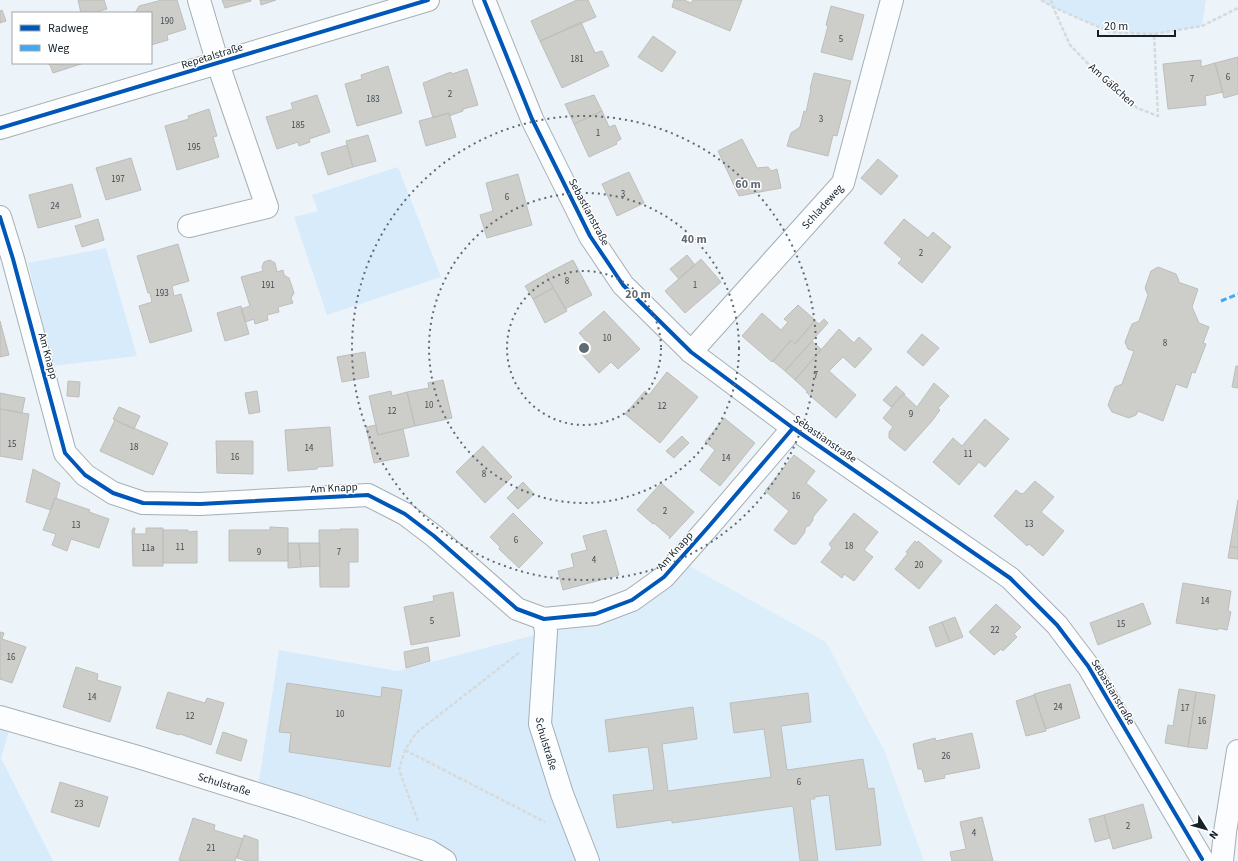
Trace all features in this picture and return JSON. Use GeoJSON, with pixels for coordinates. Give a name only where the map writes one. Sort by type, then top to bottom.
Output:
{"type":"FeatureCollection","features":[{"type":"Feature","properties":{"kind":"street","name":"Repetalstraße"},"geometry":{"type":"LineString","coordinates":[[189,226],[267,207],[218,64],[199,0]]}},
{"type":"Feature","properties":{"kind":"street","name":"Repetalstraße"},"geometry":{"type":"LineString","coordinates":[[0,128],[428,0]]}},
{"type":"Feature","properties":{"kind":"street","name":"Sebastianstraße"},"geometry":{"type":"LineString","coordinates":[[484,0],[532,119],[590,236],[623,285],[690,352],[793,428],[1010,578],[1057,624],[1088,666],[1210,860]]}},
{"type":"Feature","properties":{"kind":"street","name":"Schladeweg"},"geometry":{"type":"LineString","coordinates":[[690,352],[843,183],[892,0]]}},
{"type":"Feature","properties":{"kind":"street","name":"Am Knapp"},"geometry":{"type":"LineString","coordinates":[[0,217],[13,259],[65,453],[85,474],[113,493],[143,503],[200,504],[368,495],[404,514],[434,536],[517,609],[545,626],[596,614],[632,600],[664,577],[716,519],[793,428]]}},
{"type":"Feature","properties":{"kind":"street","name":"Schulstraße"},"geometry":{"type":"LineString","coordinates":[[545,626],[540,724],[562,794],[588,861]]}},
{"type":"Feature","properties":{"kind":"street","name":"Schulstraße"},"geometry":{"type":"LineString","coordinates":[[0,717],[285,803],[437,856]]}},
{"type":"Feature","properties":{"kind":"street"},"geometry":{"type":"LineString","coordinates":[[1210,860],[1225,832],[1238,751]]}},
{"type":"Feature","properties":{"kind":"path"},"geometry":{"type":"LineString","coordinates":[[1040,0],[1110,32],[1154,34],[1202,26],[1238,8]]}},
{"type":"Feature","properties":{"kind":"path"},"geometry":{"type":"LineString","coordinates":[[1051,0],[1053,7]]}},
{"type":"Feature","properties":{"kind":"path"},"geometry":{"type":"LineString","coordinates":[[437,856],[399,770],[405,750],[416,733],[545,626]]}},
{"type":"Feature","properties":{"kind":"path"},"geometry":{"type":"LineString","coordinates":[[405,750],[578,838]]}},
{"type":"Feature","properties":{"kind":"shaded area"},"geometry":{"type":"Polygon","coordinates":[[[1041,0],[1206,0],[1202,26],[1154,34],[1110,32],[1053,7],[1041,0]]]}},
{"type":"Feature","properties":{"kind":"shaded area"},"geometry":{"type":"Polygon","coordinates":[[[398,167],[441,277],[327,315],[294,217],[318,211],[312,195],[398,167]]]}},
{"type":"Feature","properties":{"kind":"shaded area"},"geometry":{"type":"Polygon","coordinates":[[[106,248],[137,356],[53,366],[28,263],[106,248]]]}},
{"type":"Feature","properties":{"kind":"shaded area"},"geometry":{"type":"Polygon","coordinates":[[[679,560],[826,642],[885,752],[924,861],[588,861],[540,724],[544,619],[595,614],[679,560]]]}},
{"type":"Feature","properties":{"kind":"shaded area"},"geometry":{"type":"Polygon","coordinates":[[[546,632],[540,724],[588,861],[445,861],[257,794],[279,650],[397,671],[546,632]]]}},
{"type":"Feature","properties":{"kind":"shaded area"},"geometry":{"type":"Polygon","coordinates":[[[0,717],[12,721],[1,758],[53,861],[0,861],[0,717]]]}},
{"type":"Feature","properties":{"kind":"building"},"geometry":{"type":"Polygon","coordinates":[[[78,0],[104,0],[107,9],[96,12],[81,12],[78,0]]]}},
{"type":"Feature","properties":{"kind":"building"},"geometry":{"type":"Polygon","coordinates":[[[162,0],[177,0],[186,29],[167,35],[168,40],[152,45],[152,12],[136,12],[139,6],[162,0]]]}},
{"type":"Feature","properties":{"kind":"building"},"geometry":{"type":"Polygon","coordinates":[[[222,0],[251,0],[251,1],[225,8],[222,0]]]}},
{"type":"Feature","properties":{"kind":"building"},"geometry":{"type":"Polygon","coordinates":[[[260,0],[276,0],[261,5],[260,0]]]}},
{"type":"Feature","properties":{"kind":"building"},"geometry":{"type":"Polygon","coordinates":[[[577,0],[588,0],[596,17],[540,41],[531,21],[577,0]]]}},
{"type":"Feature","properties":{"kind":"building"},"geometry":{"type":"Polygon","coordinates":[[[674,0],[684,0],[691,3],[693,0],[742,0],[730,31],[672,7],[674,0]]]}},
{"type":"Feature","properties":{"kind":"building"},"geometry":{"type":"Polygon","coordinates":[[[831,6],[864,15],[852,60],[821,52],[828,26],[826,25],[831,6]]]}},
{"type":"Feature","properties":{"kind":"building"},"geometry":{"type":"Polygon","coordinates":[[[2,10],[6,21],[0,23],[0,11],[2,10]]]}},
{"type":"Feature","properties":{"kind":"building"},"geometry":{"type":"Polygon","coordinates":[[[581,22],[595,53],[602,51],[609,66],[562,88],[540,41],[581,22]]]}},
{"type":"Feature","properties":{"kind":"building"},"geometry":{"type":"Polygon","coordinates":[[[653,36],[676,52],[662,72],[638,57],[653,36]]]}},
{"type":"Feature","properties":{"kind":"building"},"geometry":{"type":"Polygon","coordinates":[[[1238,57],[1238,94],[1224,98],[1215,63],[1238,57]]]}},
{"type":"Feature","properties":{"kind":"building"},"geometry":{"type":"Polygon","coordinates":[[[1201,60],[1201,67],[1215,63],[1223,92],[1205,96],[1206,105],[1168,109],[1163,64],[1201,60]]]}},
{"type":"Feature","properties":{"kind":"building"},"geometry":{"type":"Polygon","coordinates":[[[48,64],[81,64],[53,73],[48,64]]]}},
{"type":"Feature","properties":{"kind":"building"},"geometry":{"type":"Polygon","coordinates":[[[388,66],[402,113],[357,126],[345,84],[362,79],[361,75],[388,66]]]}},
{"type":"Feature","properties":{"kind":"building"},"geometry":{"type":"Polygon","coordinates":[[[467,69],[478,105],[463,109],[463,111],[449,116],[449,113],[433,118],[423,83],[451,72],[452,74],[467,69]]]}},
{"type":"Feature","properties":{"kind":"building"},"geometry":{"type":"Polygon","coordinates":[[[814,73],[851,81],[837,136],[833,135],[828,156],[787,146],[791,133],[800,127],[804,111],[806,112],[814,73]]]}},
{"type":"Feature","properties":{"kind":"building"},"geometry":{"type":"Polygon","coordinates":[[[317,95],[330,132],[309,139],[310,142],[299,146],[298,142],[277,149],[266,117],[293,109],[291,103],[317,95]]]}},
{"type":"Feature","properties":{"kind":"building"},"geometry":{"type":"Polygon","coordinates":[[[594,95],[602,111],[574,124],[565,104],[594,95]]]}},
{"type":"Feature","properties":{"kind":"building"},"geometry":{"type":"Polygon","coordinates":[[[209,109],[217,136],[213,137],[219,157],[177,170],[165,126],[189,119],[188,116],[209,109]]]}},
{"type":"Feature","properties":{"kind":"building"},"geometry":{"type":"Polygon","coordinates":[[[602,111],[609,127],[615,125],[621,139],[616,142],[617,144],[589,157],[574,124],[602,111]]]}},
{"type":"Feature","properties":{"kind":"building"},"geometry":{"type":"Polygon","coordinates":[[[449,113],[456,137],[426,146],[419,121],[449,113]]]}},
{"type":"Feature","properties":{"kind":"building"},"geometry":{"type":"Polygon","coordinates":[[[368,135],[376,161],[353,167],[346,141],[368,135]]]}},
{"type":"Feature","properties":{"kind":"building"},"geometry":{"type":"Polygon","coordinates":[[[742,139],[757,168],[768,167],[771,171],[777,169],[781,188],[739,196],[718,151],[742,139]]]}},
{"type":"Feature","properties":{"kind":"building"},"geometry":{"type":"Polygon","coordinates":[[[347,145],[353,167],[328,175],[321,153],[347,145]]]}},
{"type":"Feature","properties":{"kind":"building"},"geometry":{"type":"Polygon","coordinates":[[[131,158],[141,190],[106,200],[96,168],[131,158]]]}},
{"type":"Feature","properties":{"kind":"building"},"geometry":{"type":"Polygon","coordinates":[[[878,159],[898,176],[881,195],[861,178],[878,159]]]}},
{"type":"Feature","properties":{"kind":"building"},"geometry":{"type":"Polygon","coordinates":[[[629,172],[644,203],[617,216],[602,184],[629,172]]]}},
{"type":"Feature","properties":{"kind":"building"},"geometry":{"type":"Polygon","coordinates":[[[518,174],[532,225],[487,238],[480,215],[493,211],[486,183],[518,174]]]}},
{"type":"Feature","properties":{"kind":"building"},"geometry":{"type":"Polygon","coordinates":[[[72,184],[81,217],[38,228],[29,195],[72,184]]]}},
{"type":"Feature","properties":{"kind":"building"},"geometry":{"type":"Polygon","coordinates":[[[98,219],[104,240],[82,247],[75,226],[98,219]]]}},
{"type":"Feature","properties":{"kind":"building"},"geometry":{"type":"Polygon","coordinates":[[[904,219],[928,238],[933,232],[951,247],[922,283],[898,263],[902,259],[884,243],[904,219]]]}},
{"type":"Feature","properties":{"kind":"building"},"geometry":{"type":"Polygon","coordinates":[[[178,244],[189,281],[172,286],[174,296],[181,294],[192,331],[150,343],[139,306],[152,302],[137,256],[178,244]]]}},
{"type":"Feature","properties":{"kind":"building"},"geometry":{"type":"Polygon","coordinates":[[[687,255],[695,265],[679,279],[670,269],[687,255]]]}},
{"type":"Feature","properties":{"kind":"building"},"geometry":{"type":"Polygon","coordinates":[[[701,259],[721,282],[685,313],[665,291],[701,259]]]}},
{"type":"Feature","properties":{"kind":"building"},"geometry":{"type":"Polygon","coordinates":[[[270,260],[275,263],[277,272],[283,270],[284,275],[289,278],[294,293],[291,298],[293,303],[278,307],[279,312],[267,315],[268,320],[255,324],[254,319],[245,322],[241,309],[250,306],[241,277],[263,271],[262,267],[264,262],[270,260]]]}},
{"type":"Feature","properties":{"kind":"building"},"geometry":{"type":"Polygon","coordinates":[[[573,260],[592,295],[565,309],[546,274],[573,260]]]}},
{"type":"Feature","properties":{"kind":"building"},"geometry":{"type":"Polygon","coordinates":[[[1158,267],[1176,274],[1179,281],[1178,282],[1198,289],[1192,307],[1199,323],[1209,327],[1203,343],[1206,344],[1195,373],[1192,372],[1187,388],[1176,384],[1163,421],[1138,411],[1136,415],[1129,418],[1112,412],[1108,405],[1115,387],[1122,384],[1134,351],[1128,349],[1125,342],[1132,324],[1139,321],[1148,295],[1145,288],[1151,271],[1158,267]]]}},
{"type":"Feature","properties":{"kind":"building"},"geometry":{"type":"Polygon","coordinates":[[[546,274],[553,288],[533,299],[525,286],[546,274]]]}},
{"type":"Feature","properties":{"kind":"building"},"geometry":{"type":"Polygon","coordinates":[[[553,288],[567,311],[545,323],[533,299],[553,288]]]}},
{"type":"Feature","properties":{"kind":"building"},"geometry":{"type":"Polygon","coordinates":[[[798,305],[815,320],[795,344],[791,340],[772,362],[742,336],[762,313],[781,330],[788,322],[784,319],[798,305]]]}},
{"type":"Feature","properties":{"kind":"building"},"geometry":{"type":"Polygon","coordinates":[[[241,306],[249,334],[225,341],[217,313],[241,306]]]}},
{"type":"Feature","properties":{"kind":"building"},"geometry":{"type":"Polygon","coordinates":[[[604,311],[640,349],[618,369],[611,362],[599,373],[579,351],[588,343],[579,333],[604,311]]]}},
{"type":"Feature","properties":{"kind":"building"},"geometry":{"type":"Polygon","coordinates":[[[824,319],[828,323],[785,371],[773,361],[791,340],[795,344],[815,321],[819,324],[824,319]]]}},
{"type":"Feature","properties":{"kind":"building"},"geometry":{"type":"Polygon","coordinates":[[[0,321],[9,355],[0,357],[0,321]]]}},
{"type":"Feature","properties":{"kind":"building"},"geometry":{"type":"Polygon","coordinates":[[[839,329],[854,343],[859,337],[872,349],[855,368],[843,357],[829,371],[856,395],[836,418],[806,392],[807,391],[795,380],[839,329]]]}},
{"type":"Feature","properties":{"kind":"building"},"geometry":{"type":"Polygon","coordinates":[[[922,334],[939,348],[923,366],[907,352],[922,334]]]}},
{"type":"Feature","properties":{"kind":"building"},"geometry":{"type":"Polygon","coordinates":[[[812,341],[821,349],[795,380],[785,371],[812,341]]]}},
{"type":"Feature","properties":{"kind":"building"},"geometry":{"type":"Polygon","coordinates":[[[365,352],[369,377],[342,382],[337,357],[365,352]]]}},
{"type":"Feature","properties":{"kind":"building"},"geometry":{"type":"Polygon","coordinates":[[[1236,366],[1238,366],[1238,388],[1232,387],[1236,366]]]}},
{"type":"Feature","properties":{"kind":"building"},"geometry":{"type":"Polygon","coordinates":[[[667,372],[698,397],[660,443],[625,414],[645,391],[649,395],[667,372]]]}},
{"type":"Feature","properties":{"kind":"building"},"geometry":{"type":"Polygon","coordinates":[[[443,380],[452,418],[415,426],[407,392],[429,388],[428,383],[443,380]]]}},
{"type":"Feature","properties":{"kind":"building"},"geometry":{"type":"Polygon","coordinates":[[[68,381],[80,382],[79,397],[67,396],[68,381]]]}},
{"type":"Feature","properties":{"kind":"building"},"geometry":{"type":"Polygon","coordinates":[[[934,383],[949,396],[938,408],[940,410],[932,421],[905,451],[889,438],[889,432],[893,427],[883,418],[903,394],[917,407],[934,383]]]}},
{"type":"Feature","properties":{"kind":"building"},"geometry":{"type":"Polygon","coordinates":[[[896,386],[905,394],[903,394],[891,407],[883,400],[896,386]]]}},
{"type":"Feature","properties":{"kind":"building"},"geometry":{"type":"Polygon","coordinates":[[[257,391],[260,412],[249,414],[245,393],[257,391]]]}},
{"type":"Feature","properties":{"kind":"building"},"geometry":{"type":"Polygon","coordinates":[[[391,391],[392,396],[407,392],[415,426],[378,435],[369,396],[391,391]]]}},
{"type":"Feature","properties":{"kind":"building"},"geometry":{"type":"Polygon","coordinates":[[[0,393],[25,398],[22,413],[0,409],[0,393]]]}},
{"type":"Feature","properties":{"kind":"building"},"geometry":{"type":"Polygon","coordinates":[[[119,407],[140,416],[134,429],[113,419],[119,407]]]}},
{"type":"Feature","properties":{"kind":"building"},"geometry":{"type":"Polygon","coordinates":[[[0,409],[29,414],[22,460],[0,456],[0,409]]]}},
{"type":"Feature","properties":{"kind":"building"},"geometry":{"type":"Polygon","coordinates":[[[724,418],[755,443],[720,486],[700,470],[715,450],[705,442],[724,418]]]}},
{"type":"Feature","properties":{"kind":"building"},"geometry":{"type":"Polygon","coordinates":[[[985,419],[1009,439],[985,467],[979,462],[959,485],[933,462],[953,438],[962,446],[985,419]]]}},
{"type":"Feature","properties":{"kind":"building"},"geometry":{"type":"Polygon","coordinates":[[[115,420],[168,443],[153,475],[100,451],[115,420]]]}},
{"type":"Feature","properties":{"kind":"building"},"geometry":{"type":"Polygon","coordinates":[[[376,425],[378,435],[403,429],[409,456],[374,463],[366,427],[376,425]]]}},
{"type":"Feature","properties":{"kind":"building"},"geometry":{"type":"Polygon","coordinates":[[[330,427],[333,466],[317,467],[317,469],[288,471],[285,430],[330,427]]]}},
{"type":"Feature","properties":{"kind":"building"},"geometry":{"type":"Polygon","coordinates":[[[682,436],[689,443],[674,458],[666,451],[682,436]]]}},
{"type":"Feature","properties":{"kind":"building"},"geometry":{"type":"Polygon","coordinates":[[[216,441],[253,441],[253,474],[217,473],[216,441]]]}},
{"type":"Feature","properties":{"kind":"building"},"geometry":{"type":"Polygon","coordinates":[[[483,446],[512,477],[485,503],[456,472],[483,446]]]}},
{"type":"Feature","properties":{"kind":"building"},"geometry":{"type":"Polygon","coordinates":[[[794,455],[815,471],[806,483],[827,500],[813,517],[813,520],[809,526],[807,526],[805,532],[796,544],[792,544],[774,530],[789,511],[765,491],[794,455]]]}},
{"type":"Feature","properties":{"kind":"building"},"geometry":{"type":"Polygon","coordinates":[[[33,469],[60,483],[56,499],[55,498],[51,510],[26,502],[33,469]]]}},
{"type":"Feature","properties":{"kind":"building"},"geometry":{"type":"Polygon","coordinates":[[[1035,481],[1054,497],[1041,512],[1064,531],[1043,556],[1029,544],[1027,546],[994,516],[1016,490],[1023,494],[1035,481]]]}},
{"type":"Feature","properties":{"kind":"building"},"geometry":{"type":"Polygon","coordinates":[[[523,482],[534,494],[518,509],[507,498],[523,482]]]}},
{"type":"Feature","properties":{"kind":"building"},"geometry":{"type":"Polygon","coordinates":[[[661,483],[694,512],[669,539],[670,537],[637,510],[661,483]]]}},
{"type":"Feature","properties":{"kind":"building"},"geometry":{"type":"Polygon","coordinates":[[[55,498],[90,510],[89,512],[109,519],[99,548],[71,539],[67,551],[52,545],[56,534],[43,530],[55,498]]]}},
{"type":"Feature","properties":{"kind":"building"},"geometry":{"type":"Polygon","coordinates":[[[1238,500],[1238,548],[1230,546],[1238,500]]]}},
{"type":"Feature","properties":{"kind":"building"},"geometry":{"type":"Polygon","coordinates":[[[513,513],[543,543],[519,568],[499,549],[500,547],[490,537],[513,513]]]}},
{"type":"Feature","properties":{"kind":"building"},"geometry":{"type":"Polygon","coordinates":[[[854,513],[878,532],[864,550],[873,557],[854,581],[844,574],[842,578],[821,562],[832,548],[829,544],[854,513]]]}},
{"type":"Feature","properties":{"kind":"building"},"geometry":{"type":"Polygon","coordinates":[[[270,527],[288,528],[288,561],[229,561],[229,530],[270,530],[270,527]]]}},
{"type":"Feature","properties":{"kind":"building"},"geometry":{"type":"Polygon","coordinates":[[[133,528],[135,528],[134,534],[146,534],[146,528],[163,528],[163,566],[133,566],[133,528]]]}},
{"type":"Feature","properties":{"kind":"building"},"geometry":{"type":"Polygon","coordinates":[[[358,529],[358,562],[349,562],[349,587],[320,587],[319,530],[358,529]]]}},
{"type":"Feature","properties":{"kind":"building"},"geometry":{"type":"Polygon","coordinates":[[[163,530],[188,530],[188,532],[197,531],[197,563],[163,563],[163,530]]]}},
{"type":"Feature","properties":{"kind":"building"},"geometry":{"type":"Polygon","coordinates":[[[606,530],[619,575],[563,590],[558,571],[574,567],[571,554],[587,550],[583,536],[606,530]]]}},
{"type":"Feature","properties":{"kind":"building"},"geometry":{"type":"Polygon","coordinates":[[[915,541],[917,543],[918,541],[942,561],[919,589],[895,569],[908,553],[906,552],[915,541]]]}},
{"type":"Feature","properties":{"kind":"building"},"geometry":{"type":"Polygon","coordinates":[[[288,543],[299,543],[301,567],[288,568],[288,543]]]}},
{"type":"Feature","properties":{"kind":"building"},"geometry":{"type":"Polygon","coordinates":[[[299,543],[320,543],[320,566],[301,567],[299,543]]]}},
{"type":"Feature","properties":{"kind":"building"},"geometry":{"type":"Polygon","coordinates":[[[1230,546],[1238,548],[1238,559],[1228,558],[1230,546]]]}},
{"type":"Feature","properties":{"kind":"building"},"geometry":{"type":"Polygon","coordinates":[[[1183,583],[1231,591],[1228,611],[1231,612],[1227,630],[1218,628],[1218,630],[1176,623],[1183,583]]]}},
{"type":"Feature","properties":{"kind":"building"},"geometry":{"type":"Polygon","coordinates":[[[453,592],[460,636],[411,645],[404,607],[434,601],[433,596],[453,592]]]}},
{"type":"Feature","properties":{"kind":"building"},"geometry":{"type":"Polygon","coordinates":[[[1143,603],[1151,624],[1098,645],[1090,623],[1143,603]]]}},
{"type":"Feature","properties":{"kind":"building"},"geometry":{"type":"Polygon","coordinates":[[[996,604],[1021,627],[1014,634],[1017,637],[1003,651],[1001,649],[994,655],[969,632],[996,604]]]}},
{"type":"Feature","properties":{"kind":"building"},"geometry":{"type":"Polygon","coordinates":[[[955,617],[963,637],[950,642],[942,622],[955,617]]]}},
{"type":"Feature","properties":{"kind":"building"},"geometry":{"type":"Polygon","coordinates":[[[942,622],[950,642],[936,647],[929,627],[942,622]]]}},
{"type":"Feature","properties":{"kind":"building"},"geometry":{"type":"Polygon","coordinates":[[[0,632],[4,633],[2,639],[26,647],[12,683],[0,679],[0,632]]]}},
{"type":"Feature","properties":{"kind":"building"},"geometry":{"type":"Polygon","coordinates":[[[428,647],[430,661],[406,668],[404,652],[428,647]]]}},
{"type":"Feature","properties":{"kind":"building"},"geometry":{"type":"Polygon","coordinates":[[[76,667],[98,674],[97,680],[121,687],[110,722],[63,707],[76,667]]]}},
{"type":"Feature","properties":{"kind":"building"},"geometry":{"type":"Polygon","coordinates":[[[287,683],[381,697],[382,687],[402,690],[390,767],[289,752],[291,733],[279,732],[287,683]]]}},
{"type":"Feature","properties":{"kind":"building"},"geometry":{"type":"Polygon","coordinates":[[[1070,684],[1080,718],[1046,729],[1034,694],[1070,684]]]}},
{"type":"Feature","properties":{"kind":"building"},"geometry":{"type":"Polygon","coordinates":[[[1179,689],[1196,692],[1188,747],[1165,743],[1168,725],[1173,726],[1179,689]]]}},
{"type":"Feature","properties":{"kind":"building"},"geometry":{"type":"Polygon","coordinates":[[[168,692],[205,703],[207,698],[224,703],[211,745],[180,734],[179,735],[156,728],[168,692]]]}},
{"type":"Feature","properties":{"kind":"building"},"geometry":{"type":"Polygon","coordinates":[[[1196,692],[1215,695],[1207,749],[1188,747],[1196,692]]]}},
{"type":"Feature","properties":{"kind":"building"},"geometry":{"type":"Polygon","coordinates":[[[808,693],[811,722],[781,726],[787,770],[863,759],[868,789],[874,788],[881,845],[836,850],[829,795],[810,799],[818,861],[800,861],[793,806],[672,823],[672,820],[617,828],[613,795],[654,790],[648,747],[609,752],[605,720],[693,707],[697,739],[662,744],[668,791],[771,777],[764,729],[734,733],[730,703],[808,693]]]}},
{"type":"Feature","properties":{"kind":"building"},"geometry":{"type":"Polygon","coordinates":[[[1034,695],[1046,731],[1026,736],[1016,701],[1034,695]]]}},
{"type":"Feature","properties":{"kind":"building"},"geometry":{"type":"Polygon","coordinates":[[[223,732],[247,740],[241,761],[216,753],[223,732]]]}},
{"type":"Feature","properties":{"kind":"building"},"geometry":{"type":"Polygon","coordinates":[[[972,733],[980,768],[944,775],[945,778],[925,782],[922,769],[918,769],[913,744],[935,738],[936,741],[972,733]]]}},
{"type":"Feature","properties":{"kind":"building"},"geometry":{"type":"Polygon","coordinates":[[[60,782],[108,797],[99,827],[51,812],[60,782]]]}},
{"type":"Feature","properties":{"kind":"building"},"geometry":{"type":"Polygon","coordinates":[[[1143,804],[1152,838],[1113,849],[1104,815],[1143,804]]]}},
{"type":"Feature","properties":{"kind":"building"},"geometry":{"type":"Polygon","coordinates":[[[1104,815],[1110,838],[1095,842],[1089,819],[1104,815]]]}},
{"type":"Feature","properties":{"kind":"building"},"geometry":{"type":"Polygon","coordinates":[[[982,817],[993,861],[952,861],[950,852],[966,849],[960,822],[982,817]]]}},
{"type":"Feature","properties":{"kind":"building"},"geometry":{"type":"Polygon","coordinates":[[[193,818],[215,825],[214,830],[243,839],[235,861],[179,860],[193,818]]]}},
{"type":"Feature","properties":{"kind":"building"},"geometry":{"type":"Polygon","coordinates":[[[244,835],[258,840],[258,861],[247,861],[237,858],[244,835]]]}},
{"type":"Feature","properties":{"kind":"marked path"},"geometry":{"type":"LineString","coordinates":[[1221,301],[1238,294]]}},
{"type":"Feature","properties":{"kind":"cycle path"},"geometry":{"type":"LineString","coordinates":[[0,128],[428,0]]}},
{"type":"Feature","properties":{"kind":"cycle path"},"geometry":{"type":"LineString","coordinates":[[484,0],[532,119],[590,236],[623,285],[691,352],[793,428],[1010,578],[1057,625],[1088,666],[1202,859]]}},
{"type":"Feature","properties":{"kind":"cycle path"},"geometry":{"type":"LineString","coordinates":[[0,217],[13,259],[65,453],[85,475],[113,493],[143,503],[200,504],[368,495],[405,514],[434,536],[517,609],[544,619],[595,614],[632,600],[664,577],[793,428]]}}]}
